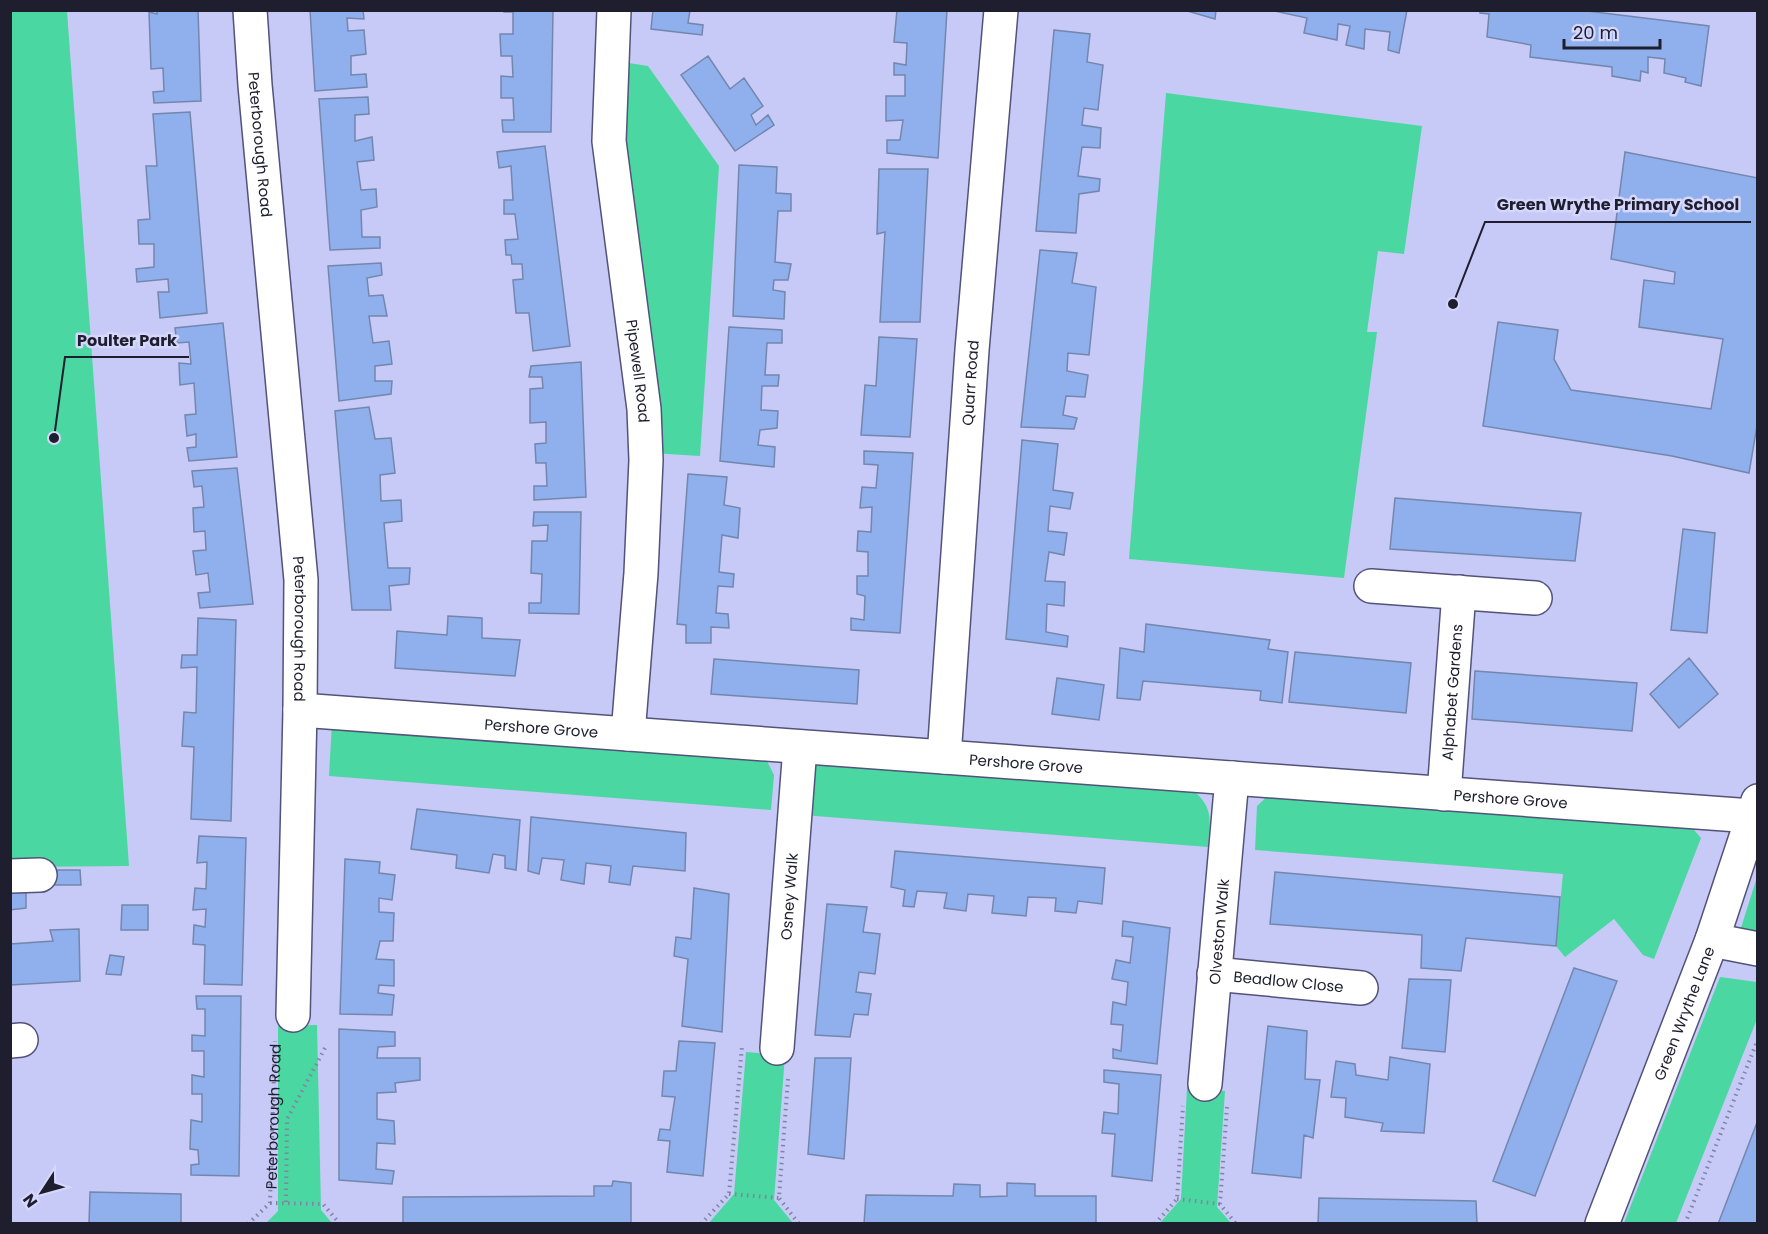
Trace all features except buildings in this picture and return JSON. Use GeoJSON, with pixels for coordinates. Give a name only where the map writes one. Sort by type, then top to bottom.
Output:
{"type":"FeatureCollection","features":[{"type":"Feature","properties":{"kind":"street","name":"Peterborough Road"},"geometry":{"type":"LineString","coordinates":[[250,10],[264,189],[299,548],[300,710],[293,1015]]}},
{"type":"Feature","properties":{"kind":"street","name":"Pipewell Road"},"geometry":{"type":"LineString","coordinates":[[614,10],[609,141],[644,409],[646,460],[641,573],[628,734]]}},
{"type":"Feature","properties":{"kind":"street","name":"Quarr Road"},"geometry":{"type":"LineString","coordinates":[[944,757],[972,350],[1001,10]]}},
{"type":"Feature","properties":{"kind":"street"},"geometry":{"type":"LineString","coordinates":[[1371,586],[1536,598]]}},
{"type":"Feature","properties":{"kind":"street","name":"Alphabet Gardens"},"geometry":{"type":"LineString","coordinates":[[1444,794],[1459,592]]}},
{"type":"Feature","properties":{"kind":"street","name":"Pershore Grove"},"geometry":{"type":"LineString","coordinates":[[300,710],[1444,794],[1755,809]]}},
{"type":"Feature","properties":{"kind":"street","name":"Osney Walk"},"geometry":{"type":"LineString","coordinates":[[777,1048],[800,747]]}},
{"type":"Feature","properties":{"kind":"street","name":"Olveston Walk"},"geometry":{"type":"LineString","coordinates":[[1205,1084],[1232,778]]}},
{"type":"Feature","properties":{"kind":"street","name":"Green Wrythe Lane"},"geometry":{"type":"LineString","coordinates":[[1602,1224],[1712,940],[1755,809]]}},
{"type":"Feature","properties":{"kind":"street"},"geometry":{"type":"LineString","coordinates":[[1712,940],[1758,949]]}},
{"type":"Feature","properties":{"kind":"street","name":"Beadlow Close"},"geometry":{"type":"LineString","coordinates":[[1214,974],[1362,988]]}},
{"type":"Feature","properties":{"kind":"path","name":"Peterborough Road"},"geometry":{"type":"LineString","coordinates":[[248,1224],[270,1203],[276,1016],[293,1015]]}},
{"type":"Feature","properties":{"kind":"path"},"geometry":{"type":"LineString","coordinates":[[1685,1224],[1758,1039]]}},
{"type":"Feature","properties":{"kind":"path"},"geometry":{"type":"LineString","coordinates":[[701,1224],[729,1194],[742,1046],[790,1049],[779,1198],[799,1224]]}},
{"type":"Feature","properties":{"kind":"path"},"geometry":{"type":"LineString","coordinates":[[285,1202],[287,1119],[326,1048]]}},
{"type":"Feature","properties":{"kind":"path"},"geometry":{"type":"LineString","coordinates":[[1155,1224],[1177,1198],[1184,1083],[1229,1086],[1220,1204],[1236,1224]]}},
{"type":"Feature","properties":{"kind":"path"},"geometry":{"type":"LineString","coordinates":[[729,1194],[779,1198]]}},
{"type":"Feature","properties":{"kind":"path"},"geometry":{"type":"LineString","coordinates":[[1177,1198],[1220,1204]]}},
{"type":"Feature","properties":{"kind":"path"},"geometry":{"type":"LineString","coordinates":[[270,1203],[323,1204],[339,1224]]}},
{"type":"Feature","properties":{"kind":"green space"},"geometry":{"type":"Polygon","coordinates":[[[10,11],[67,11],[129,866],[11,867],[10,11]]]}},
{"type":"Feature","properties":{"kind":"green space"},"geometry":{"type":"Polygon","coordinates":[[[622,62],[648,66],[719,166],[700,456],[651,453],[620,144],[622,62]]]}},
{"type":"Feature","properties":{"kind":"green space"},"geometry":{"type":"Polygon","coordinates":[[[1166,93],[1422,126],[1404,254],[1378,251],[1367,332],[1377,332],[1344,578],[1129,559],[1166,93]]]}},
{"type":"Feature","properties":{"kind":"green space"},"geometry":{"type":"Polygon","coordinates":[[[332,723],[765,757],[774,775],[771,810],[329,776],[332,723]]]}},
{"type":"Feature","properties":{"kind":"green space"},"geometry":{"type":"Polygon","coordinates":[[[809,757],[1195,792],[1208,811],[1210,824],[1208,847],[803,815],[809,757]]]}},
{"type":"Feature","properties":{"kind":"green space"},"geometry":{"type":"Polygon","coordinates":[[[1273,791],[1689,824],[1701,838],[1654,959],[1643,955],[1614,919],[1565,957],[1556,946],[1563,874],[1255,850],[1257,806],[1273,791]]]}},
{"type":"Feature","properties":{"kind":"green space"},"geometry":{"type":"Polygon","coordinates":[[[1757,877],[1757,942],[1740,931],[1757,877]]]}},
{"type":"Feature","properties":{"kind":"green space"},"geometry":{"type":"Polygon","coordinates":[[[1720,977],[1757,982],[1757,1019],[1676,1223],[1624,1223],[1720,977]]]}},
{"type":"Feature","properties":{"kind":"green space"},"geometry":{"type":"Polygon","coordinates":[[[317,1025],[321,1210],[332,1223],[265,1224],[278,1211],[278,1026],[317,1025]]]}},
{"type":"Feature","properties":{"kind":"green space"},"geometry":{"type":"Polygon","coordinates":[[[746,1052],[785,1055],[774,1200],[793,1223],[708,1224],[734,1194],[746,1052]]]}},
{"type":"Feature","properties":{"kind":"green space"},"geometry":{"type":"Polygon","coordinates":[[[1187,1088],[1225,1091],[1217,1207],[1231,1223],[1159,1224],[1181,1199],[1187,1088]]]}},
{"type":"Feature","properties":{"kind":"place","name":"Green Wrythe Primary School"},"geometry":{"type":"Point","coordinates":[1453,304]}},
{"type":"Feature","properties":{"kind":"place","name":"Poulter Park"},"geometry":{"type":"Point","coordinates":[54,438]}}]}
